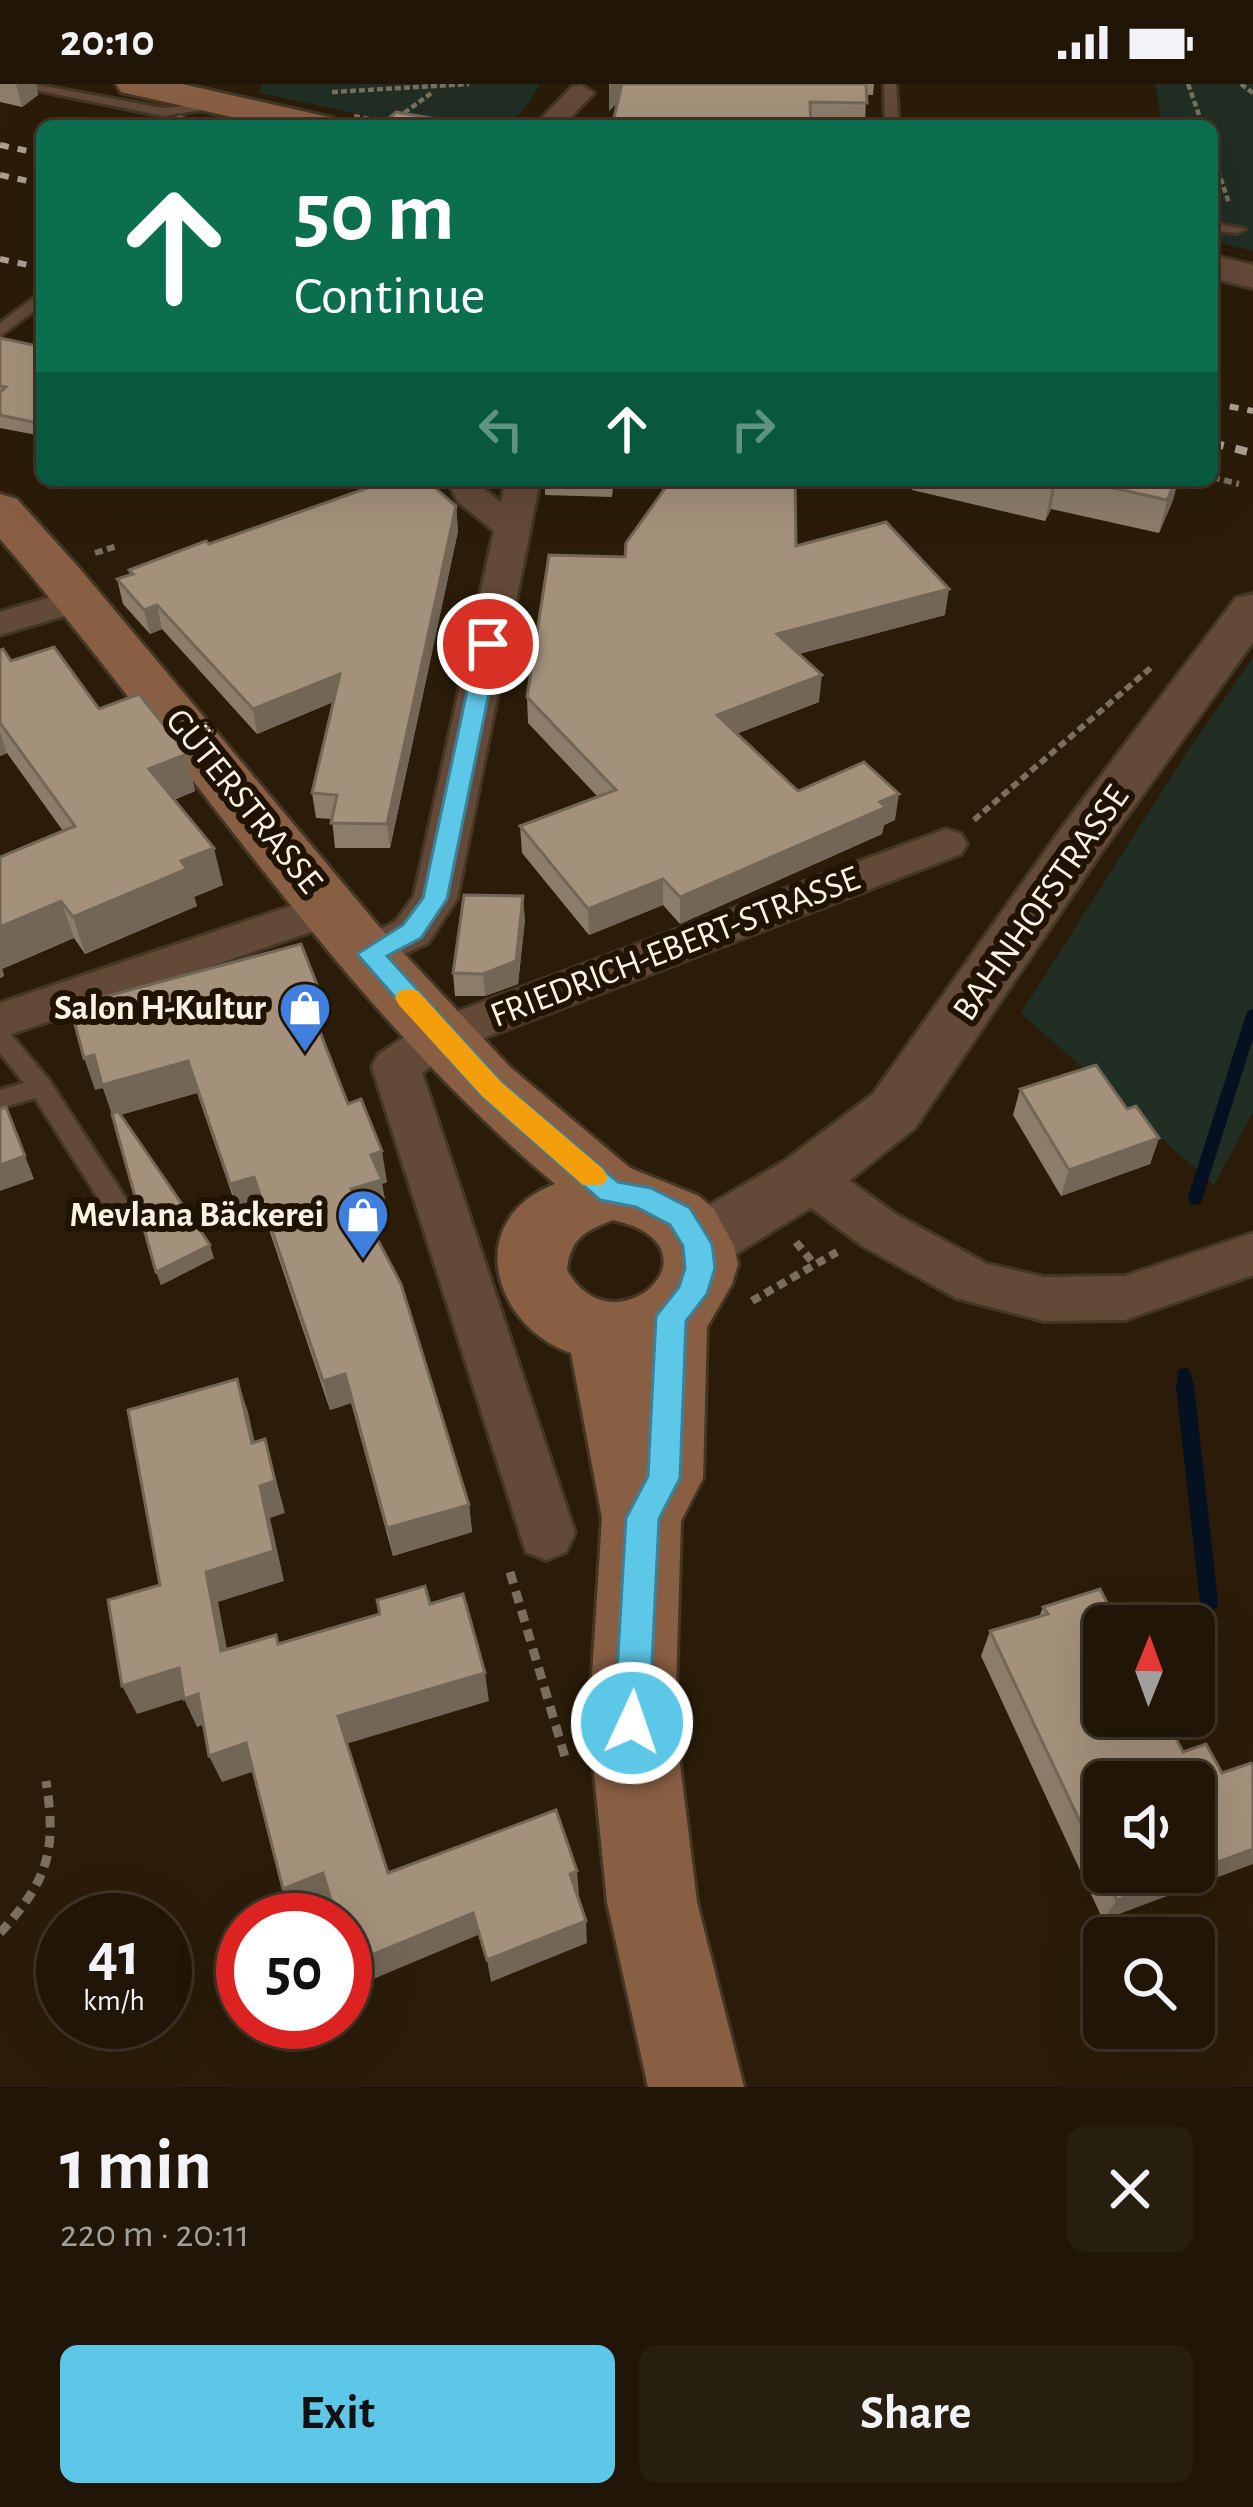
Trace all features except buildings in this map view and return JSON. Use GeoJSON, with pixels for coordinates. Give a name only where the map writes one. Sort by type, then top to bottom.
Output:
{"type":"FeatureCollection","features":[{"type":"Feature","properties":{"kind":"main road"},"geometry":{"type":"LineString","coordinates":[[152,106],[321,109]]}},
{"type":"Feature","properties":{"kind":"main road","name":"GÜTERSTRASSE"},"geometry":{"type":"LineString","coordinates":[[0,509],[82,598],[350,931],[441,1036],[491,1089],[631,1213]]}},
{"type":"Feature","properties":{"kind":"main road"},"geometry":{"type":"LineString","coordinates":[[631,1213],[700,1268],[692,1294],[637,1325],[577,1327],[549,1309],[532,1282],[529,1261],[537,1234],[631,1213]]}},
{"type":"Feature","properties":{"kind":"main road"},"geometry":{"type":"LineString","coordinates":[[637,1325],[643,1518],[632,1723],[652,1902],[696,2087]]}},
{"type":"Feature","properties":{"kind":"street"},"geometry":{"type":"LineString","coordinates":[[553,120],[583,89]]}},
{"type":"Feature","properties":{"kind":"street"},"geometry":{"type":"LineString","coordinates":[[577,120],[583,89]]}},
{"type":"Feature","properties":{"kind":"street"},"geometry":{"type":"LineString","coordinates":[[1218,268],[1253,277]]}},
{"type":"Feature","properties":{"kind":"street"},"geometry":{"type":"LineString","coordinates":[[466,486],[470,495],[512,527]]}},
{"type":"Feature","properties":{"kind":"street"},"geometry":{"type":"LineString","coordinates":[[0,1021],[350,931],[412,932],[435,899],[522,486]]}},
{"type":"Feature","properties":{"kind":"street"},"geometry":{"type":"LineString","coordinates":[[0,624],[82,598]]}},
{"type":"Feature","properties":{"kind":"street","name":"BAHNHOFSTRASSE"},"geometry":{"type":"LineString","coordinates":[[631,1213],[808,1178],[894,1111],[1083,838],[1247,616]]}},
{"type":"Feature","properties":{"kind":"street","name":"FRIEDRICH-EBERT-STRASSE"},"geometry":{"type":"LineString","coordinates":[[546,1534],[396,1067],[441,1036],[946,844]]}},
{"type":"Feature","properties":{"kind":"street"},"geometry":{"type":"LineString","coordinates":[[808,1178],[879,1230],[975,1283],[1044,1299],[1125,1298],[1253,1254]]}},
{"type":"Feature","properties":{"kind":"lane"},"geometry":{"type":"LineString","coordinates":[[12,84],[152,106]]}},
{"type":"Feature","properties":{"kind":"lane"},"geometry":{"type":"LineString","coordinates":[[890,84],[892,120]]}},
{"type":"Feature","properties":{"kind":"lane"},"geometry":{"type":"LineString","coordinates":[[1218,227],[1238,229]]}},
{"type":"Feature","properties":{"kind":"lane"},"geometry":{"type":"LineString","coordinates":[[1,331],[36,303]]}},
{"type":"Feature","properties":{"kind":"lane"},"geometry":{"type":"LineString","coordinates":[[0,1037],[41,1087],[118,1208]]}},
{"type":"Feature","properties":{"kind":"lane"},"geometry":{"type":"LineString","coordinates":[[0,1100],[41,1087]]}},
{"type":"Feature","properties":{"kind":"path"},"geometry":{"type":"LineString","coordinates":[[321,109],[469,84]]}},
{"type":"Feature","properties":{"kind":"path"},"geometry":{"type":"LineString","coordinates":[[1188,84],[1201,120]]}},
{"type":"Feature","properties":{"kind":"path"},"geometry":{"type":"LineString","coordinates":[[1241,84],[1253,93]]}},
{"type":"Feature","properties":{"kind":"path"},"geometry":{"type":"LineString","coordinates":[[396,120],[440,88]]}},
{"type":"Feature","properties":{"kind":"path"},"geometry":{"type":"LineString","coordinates":[[1218,171],[1238,229]]}},
{"type":"Feature","properties":{"kind":"path"},"geometry":{"type":"LineString","coordinates":[[1218,478],[1240,484]]}},
{"type":"Feature","properties":{"kind":"path"},"geometry":{"type":"LineString","coordinates":[[946,844],[1147,669],[1247,616]]}},
{"type":"Feature","properties":{"kind":"path"},"geometry":{"type":"LineString","coordinates":[[749,1303],[879,1230]]}},
{"type":"Feature","properties":{"kind":"path"},"geometry":{"type":"LineString","coordinates":[[0,1933],[49,1871],[54,1827],[46,1781]]}},
{"type":"Feature","properties":{"kind":"green space"},"geometry":{"type":"Polygon","coordinates":[[[263,84],[540,84],[512,120],[395,120],[259,93],[263,84]]]}},
{"type":"Feature","properties":{"kind":"green space"},"geometry":{"type":"Polygon","coordinates":[[[1155,84],[1253,84],[1253,251],[1218,242],[1218,120],[1161,120],[1155,84]]]}},
{"type":"Feature","properties":{"kind":"green space"},"geometry":{"type":"Polygon","coordinates":[[[1253,658],[1253,1112],[1214,1185],[1021,1013],[1189,749],[1253,658]]]}},
{"type":"Feature","properties":{"kind":"waterway"},"geometry":{"type":"LineString","coordinates":[[1195,1198],[1253,1016]]}},
{"type":"Feature","properties":{"kind":"waterway"},"geometry":{"type":"LineString","coordinates":[[1184,1375],[1186,1389]]}},
{"type":"Feature","properties":{"kind":"waterway"},"geometry":{"type":"LineString","coordinates":[[1185,1386],[1209,1602]]}},
{"type":"Feature","properties":{"kind":"railway"},"geometry":{"type":"LineString","coordinates":[[0,145],[36,153]]}},
{"type":"Feature","properties":{"kind":"railway"},"geometry":{"type":"LineString","coordinates":[[0,175],[36,183]]}},
{"type":"Feature","properties":{"kind":"railway"},"geometry":{"type":"LineString","coordinates":[[0,259],[36,267]]}},
{"type":"Feature","properties":{"kind":"railway"},"geometry":{"type":"LineString","coordinates":[[1218,404],[1253,411]]}},
{"type":"Feature","properties":{"kind":"railway"},"geometry":{"type":"LineString","coordinates":[[1218,444],[1253,453]]}},
{"type":"Feature","properties":{"kind":"slow traffic"},"geometry":{"type":"LineString","coordinates":[[409,998],[491,1089],[593,1177]]}},
{"type":"Feature","properties":{"kind":"place","name":"Salon H-Kultur"},"geometry":{"type":"Point","coordinates":[305,1054]}},
{"type":"Feature","properties":{"kind":"place","name":"Mevlana Bäckerei"},"geometry":{"type":"Point","coordinates":[363,1261]}},
{"type":"Feature","properties":{"kind":"route"},"geometry":{"type":"LineString","coordinates":[[488,644],[435,899],[412,932],[370,954],[491,1089],[610,1192],[662,1204],[680,1217],[698,1244],[700,1268],[692,1294],[671,1316],[664,1478],[643,1518],[632,1723]]}}]}
